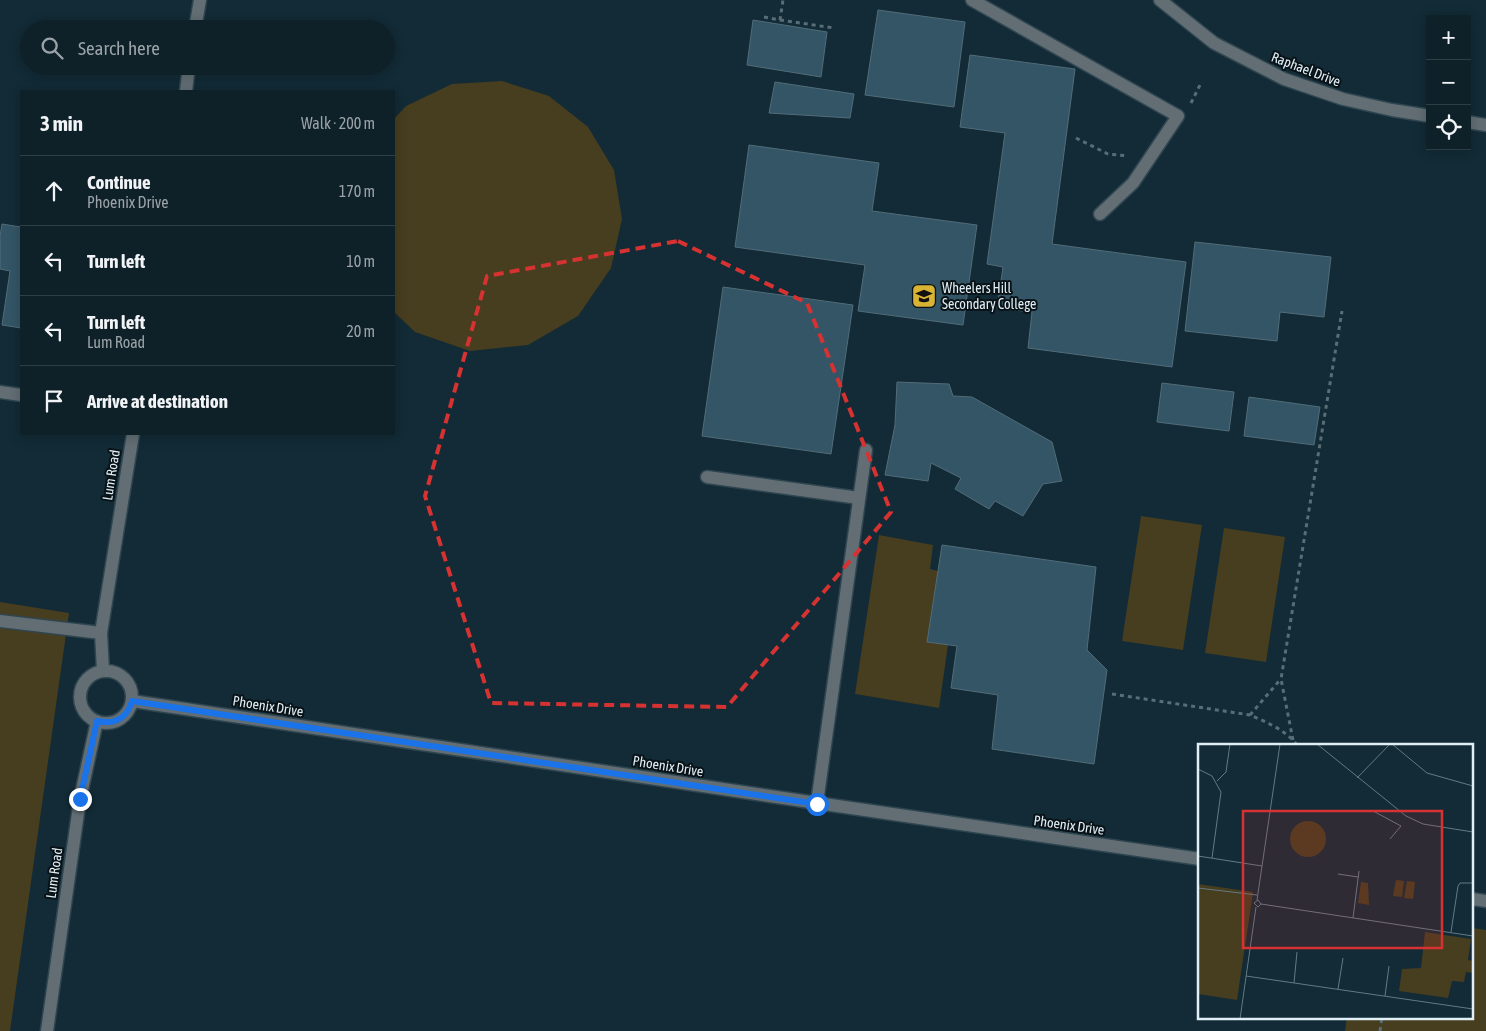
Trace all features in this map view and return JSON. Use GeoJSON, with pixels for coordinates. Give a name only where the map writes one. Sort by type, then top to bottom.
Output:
{"type":"FeatureCollection","features":[{"type":"Feature","properties":{"kind":"street"},"geometry":{"type":"LineString","coordinates":[[197,20],[200,0]]}},
{"type":"Feature","properties":{"kind":"street"},"geometry":{"type":"LineString","coordinates":[[972,0],[1178,116],[1133,183],[1100,214]]}},
{"type":"Feature","properties":{"kind":"street","name":"Raphael Drive"},"geometry":{"type":"LineString","coordinates":[[1160,0],[1214,43],[1284,80],[1343,99],[1426,115]]}},
{"type":"Feature","properties":{"kind":"street"},"geometry":{"type":"LineString","coordinates":[[186,90],[189,75]]}},
{"type":"Feature","properties":{"kind":"street"},"geometry":{"type":"LineString","coordinates":[[1471,123],[1486,125]]}},
{"type":"Feature","properties":{"kind":"street"},"geometry":{"type":"LineString","coordinates":[[0,392],[20,395]]}},
{"type":"Feature","properties":{"kind":"street","name":"Lum Road"},"geometry":{"type":"LineString","coordinates":[[103,670],[101,633],[133,435]]}},
{"type":"Feature","properties":{"kind":"street"},"geometry":{"type":"LineString","coordinates":[[817,804],[866,450]]}},
{"type":"Feature","properties":{"kind":"street"},"geometry":{"type":"LineString","coordinates":[[707,477],[859,498]]}},
{"type":"Feature","properties":{"kind":"street"},"geometry":{"type":"LineString","coordinates":[[0,621],[101,633]]}},
{"type":"Feature","properties":{"kind":"street"},"geometry":{"type":"LineString","coordinates":[[103,670],[112,671],[127,681],[131,689],[132,701],[130,709],[124,717],[107,723],[89,717],[83,710],[80,694],[82,685],[88,678],[103,670]]}},
{"type":"Feature","properties":{"kind":"street","name":"Phoenix Drive"},"geometry":{"type":"LineString","coordinates":[[132,701],[817,804],[1198,859]]}},
{"type":"Feature","properties":{"kind":"street","name":"Lum Road"},"geometry":{"type":"LineString","coordinates":[[47,1031],[80,799],[97,721]]}},
{"type":"Feature","properties":{"kind":"path"},"geometry":{"type":"LineString","coordinates":[[780,20],[783,0]]}},
{"type":"Feature","properties":{"kind":"path"},"geometry":{"type":"LineString","coordinates":[[764,17],[834,28]]}},
{"type":"Feature","properties":{"kind":"path"},"geometry":{"type":"LineString","coordinates":[[1293,740],[1281,679],[1342,311]]}},
{"type":"Feature","properties":{"kind":"path"},"geometry":{"type":"LineString","coordinates":[[1250,715],[1281,679]]}},
{"type":"Feature","properties":{"kind":"path"},"geometry":{"type":"LineString","coordinates":[[1112,694],[1250,715],[1269,723],[1296,744]]}},
{"type":"Feature","properties":{"kind":"path"},"geometry":{"type":"LineString","coordinates":[[1380,1031],[1382,1018]]}},
{"type":"Feature","properties":{"kind":"highlighted area"},"geometry":{"type":"Polygon","coordinates":[[[678,241],[807,303],[891,512],[727,707],[491,703],[425,496],[487,276],[678,241]]]}},
{"type":"Feature","properties":{"kind":"shaded area"},"geometry":{"type":"Polygon","coordinates":[[[502,81],[549,96],[588,127],[614,170],[622,219],[611,268],[578,316],[528,345],[470,351],[415,332],[395,313],[395,118],[406,106],[452,84],[502,81]]]}},
{"type":"Feature","properties":{"kind":"shaded area"},"geometry":{"type":"Polygon","coordinates":[[[1141,516],[1202,525],[1183,650],[1122,641],[1141,516]]]}},
{"type":"Feature","properties":{"kind":"shaded area"},"geometry":{"type":"Polygon","coordinates":[[[1224,528],[1285,537],[1266,662],[1205,653],[1224,528]]]}},
{"type":"Feature","properties":{"kind":"shaded area"},"geometry":{"type":"Polygon","coordinates":[[[879,535],[933,545],[930,569],[938,571],[928,642],[948,645],[939,708],[855,694],[879,535]]]}},
{"type":"Feature","properties":{"kind":"shaded area"},"geometry":{"type":"Polygon","coordinates":[[[0,602],[69,613],[10,1031],[0,1031],[0,602]]]}},
{"type":"Feature","properties":{"kind":"shaded area"},"geometry":{"type":"Polygon","coordinates":[[[1474,928],[1486,930],[1486,1031],[1345,1031],[1347,1018],[1474,1018],[1474,928]]]}},
{"type":"Feature","properties":{"kind":"building"},"geometry":{"type":"Polygon","coordinates":[[[878,10],[965,22],[954,107],[865,95],[878,10]]]}},
{"type":"Feature","properties":{"kind":"building"},"geometry":{"type":"Polygon","coordinates":[[[753,20],[827,32],[821,77],[747,65],[753,20]]]}},
{"type":"Feature","properties":{"kind":"building"},"geometry":{"type":"Polygon","coordinates":[[[970,55],[1075,69],[1052,244],[1186,262],[1172,367],[1028,348],[1032,312],[997,308],[1003,267],[987,264],[1005,133],[960,127],[970,55]]]}},
{"type":"Feature","properties":{"kind":"building"},"geometry":{"type":"Polygon","coordinates":[[[775,82],[854,94],[850,118],[769,113],[775,82]]]}},
{"type":"Feature","properties":{"kind":"building"},"geometry":{"type":"Polygon","coordinates":[[[749,145],[879,163],[872,211],[977,225],[963,325],[858,311],[865,265],[735,247],[749,145]]]}},
{"type":"Feature","properties":{"kind":"building"},"geometry":{"type":"Polygon","coordinates":[[[2,224],[20,227],[20,328],[2,325],[10,271],[0,269],[2,224]]]}},
{"type":"Feature","properties":{"kind":"building"},"geometry":{"type":"Polygon","coordinates":[[[1195,242],[1331,257],[1324,317],[1280,312],[1277,341],[1185,331],[1195,242]]]}},
{"type":"Feature","properties":{"kind":"building"},"geometry":{"type":"Polygon","coordinates":[[[723,287],[853,305],[831,454],[702,436],[723,287]]]}},
{"type":"Feature","properties":{"kind":"building"},"geometry":{"type":"Polygon","coordinates":[[[897,382],[949,384],[953,396],[972,397],[1052,442],[1062,481],[1043,484],[1023,516],[995,501],[989,509],[955,489],[961,478],[931,463],[928,481],[885,475],[895,425],[897,382]]]}},
{"type":"Feature","properties":{"kind":"building"},"geometry":{"type":"Polygon","coordinates":[[[1162,383],[1234,392],[1229,431],[1157,422],[1162,383]]]}},
{"type":"Feature","properties":{"kind":"building"},"geometry":{"type":"Polygon","coordinates":[[[1249,397],[1320,407],[1314,445],[1244,436],[1249,397]]]}},
{"type":"Feature","properties":{"kind":"building"},"geometry":{"type":"Polygon","coordinates":[[[942,545],[1096,567],[1087,650],[1107,670],[1094,764],[992,749],[998,695],[951,688],[957,646],[927,642],[942,545]]]}},
{"type":"Feature","properties":{"kind":"place","name":"Wheelers Hill Secondary College"},"geometry":{"type":"Point","coordinates":[924,296]}},
{"type":"Feature","properties":{"kind":"route"},"geometry":{"type":"LineString","coordinates":[[80,799],[97,721],[107,723],[124,717],[130,709],[132,701],[817,804]]}}]}
